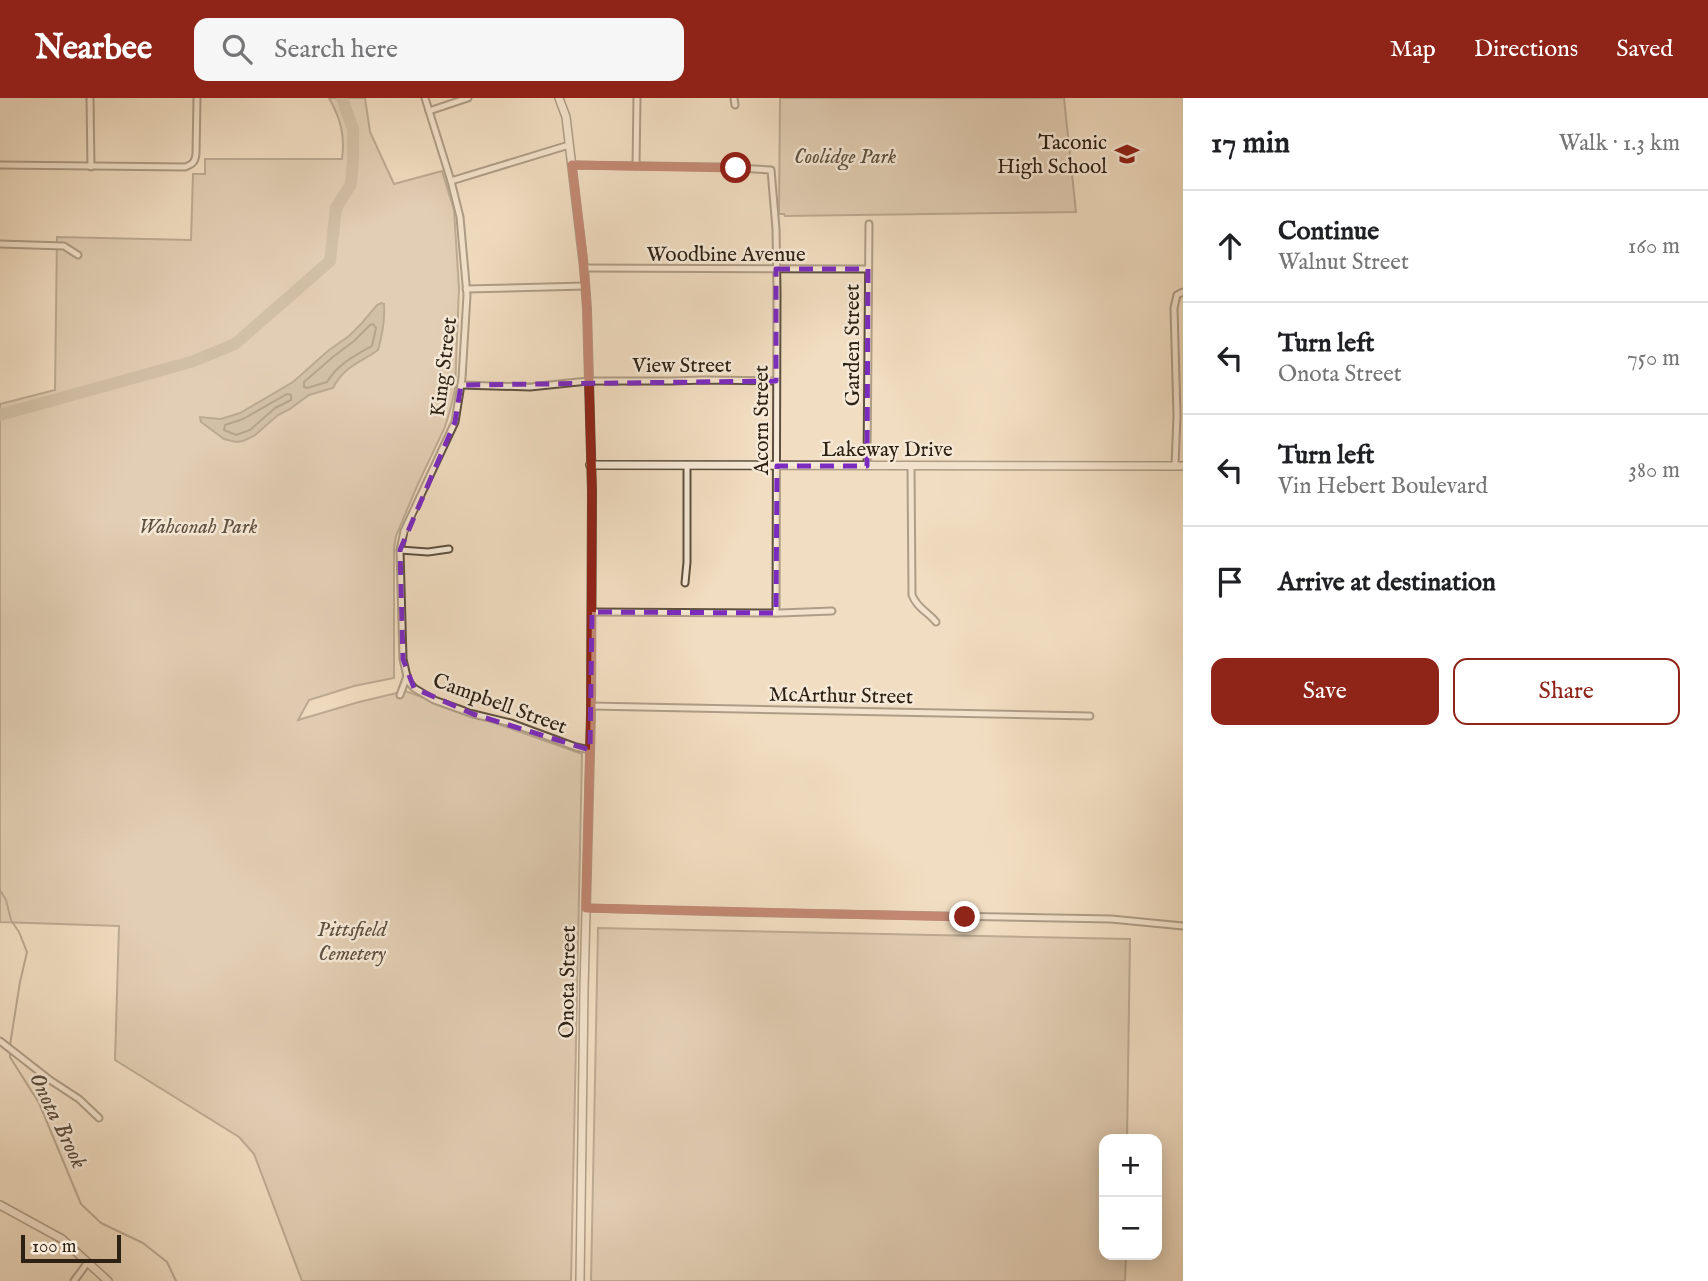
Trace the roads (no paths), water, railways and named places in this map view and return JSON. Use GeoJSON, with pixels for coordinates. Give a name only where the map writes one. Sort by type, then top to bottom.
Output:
{"type":"FeatureCollection","features":[{"type":"Feature","properties":{"kind":"street"},"geometry":{"type":"LineString","coordinates":[[90,98],[92,167]]}},
{"type":"Feature","properties":{"kind":"street"},"geometry":{"type":"LineString","coordinates":[[0,165],[185,167],[195,159],[197,98]]}},
{"type":"Feature","properties":{"kind":"street","name":"King Street"},"geometry":{"type":"LineString","coordinates":[[407,676],[403,659],[400,550],[404,531],[455,422],[465,334],[466,289],[460,217],[452,181],[425,98]]}},
{"type":"Feature","properties":{"kind":"street"},"geometry":{"type":"LineString","coordinates":[[429,111],[468,98]]}},
{"type":"Feature","properties":{"kind":"street","name":"Onota Street"},"geometry":{"type":"LineString","coordinates":[[559,98],[566,117],[584,268],[590,465],[591,706],[580,1281]]}},
{"type":"Feature","properties":{"kind":"street"},"geometry":{"type":"LineString","coordinates":[[572,165],[636,166],[637,98]]}},
{"type":"Feature","properties":{"kind":"street"},"geometry":{"type":"LineString","coordinates":[[452,181],[569,145]]}},
{"type":"Feature","properties":{"kind":"street","name":"Acorn Street"},"geometry":{"type":"LineString","coordinates":[[636,166],[771,170],[776,228],[776,613]]}},
{"type":"Feature","properties":{"kind":"street","name":"Garden Street"},"geometry":{"type":"LineString","coordinates":[[867,466],[869,224]]}},
{"type":"Feature","properties":{"kind":"street"},"geometry":{"type":"LineString","coordinates":[[0,244],[64,246],[78,255]]}},
{"type":"Feature","properties":{"kind":"street","name":"Woodbine Avenue"},"geometry":{"type":"LineString","coordinates":[[584,268],[868,269]]}},
{"type":"Feature","properties":{"kind":"street"},"geometry":{"type":"LineString","coordinates":[[466,289],[585,286]]}},
{"type":"Feature","properties":{"kind":"street"},"geometry":{"type":"LineString","coordinates":[[1179,466],[1174,308],[1177,295],[1183,292]]}},
{"type":"Feature","properties":{"kind":"street","name":"View Street"},"geometry":{"type":"LineString","coordinates":[[461,384],[530,387],[588,381],[776,381]]}},
{"type":"Feature","properties":{"kind":"street","name":"Lakeway Drive"},"geometry":{"type":"LineString","coordinates":[[590,465],[1179,466]]}},
{"type":"Feature","properties":{"kind":"street"},"geometry":{"type":"LineString","coordinates":[[685,583],[687,466]]}},
{"type":"Feature","properties":{"kind":"street"},"geometry":{"type":"LineString","coordinates":[[911,466],[912,595],[919,608],[936,622]]}},
{"type":"Feature","properties":{"kind":"street"},"geometry":{"type":"LineString","coordinates":[[400,550],[428,552],[449,549]]}},
{"type":"Feature","properties":{"kind":"street"},"geometry":{"type":"LineString","coordinates":[[592,612],[832,611]]}},
{"type":"Feature","properties":{"kind":"street"},"geometry":{"type":"LineString","coordinates":[[400,695],[407,676]]}},
{"type":"Feature","properties":{"kind":"street","name":"Campbell Street"},"geometry":{"type":"LineString","coordinates":[[407,676],[414,688],[434,700],[590,750]]}},
{"type":"Feature","properties":{"kind":"street","name":"McArthur Street"},"geometry":{"type":"LineString","coordinates":[[591,706],[1090,716]]}},
{"type":"Feature","properties":{"kind":"street"},"geometry":{"type":"LineString","coordinates":[[586,908],[1111,919],[1183,926]]}},
{"type":"Feature","properties":{"kind":"street"},"geometry":{"type":"LineString","coordinates":[[0,1041],[79,1099],[99,1118]]}},
{"type":"Feature","properties":{"kind":"street"},"geometry":{"type":"LineString","coordinates":[[0,1205],[62,1238],[108,1281]]}},
{"type":"Feature","properties":{"kind":"street"},"geometry":{"type":"LineString","coordinates":[[74,1281],[88,1262]]}},
{"type":"Feature","properties":{"kind":"water"},"geometry":{"type":"Polygon","coordinates":[[[381,303],[384,304],[384,316],[378,350],[347,370],[333,388],[309,395],[278,415],[254,436],[243,441],[224,439],[201,422],[200,417],[221,419],[240,413],[293,382],[349,336],[381,303]]]}},
{"type":"Feature","properties":{"kind":"waterway"},"geometry":{"type":"LineString","coordinates":[[0,415],[191,362],[235,344],[330,261],[336,208],[351,184],[353,159],[353,129],[342,98]]}},
{"type":"Feature","properties":{"kind":"waterway","name":"Onota Brook"},"geometry":{"type":"LineString","coordinates":[[0,890],[27,952],[10,1045]]}},
{"type":"Feature","properties":{"kind":"waterway","name":"Onota Brook"},"geometry":{"type":"LineString","coordinates":[[10,1050],[10,1057],[39,1103],[81,1204],[101,1223],[143,1243],[167,1262],[176,1281]]}},
{"type":"Feature","properties":{"kind":"place","name":"Taconic High School"},"geometry":{"type":"Point","coordinates":[1127,154]}},
{"type":"Feature","properties":{"kind":"park label","name":"Coolidge Park"},"geometry":{"type":"Point","coordinates":[845,156]}},
{"type":"Feature","properties":{"kind":"park label","name":"Wahconah Park"},"geometry":{"type":"Point","coordinates":[198,526]}},
{"type":"Feature","properties":{"kind":"park label","name":"Pittsfield Cemetery"},"geometry":{"type":"Point","coordinates":[352,941]}}]}
